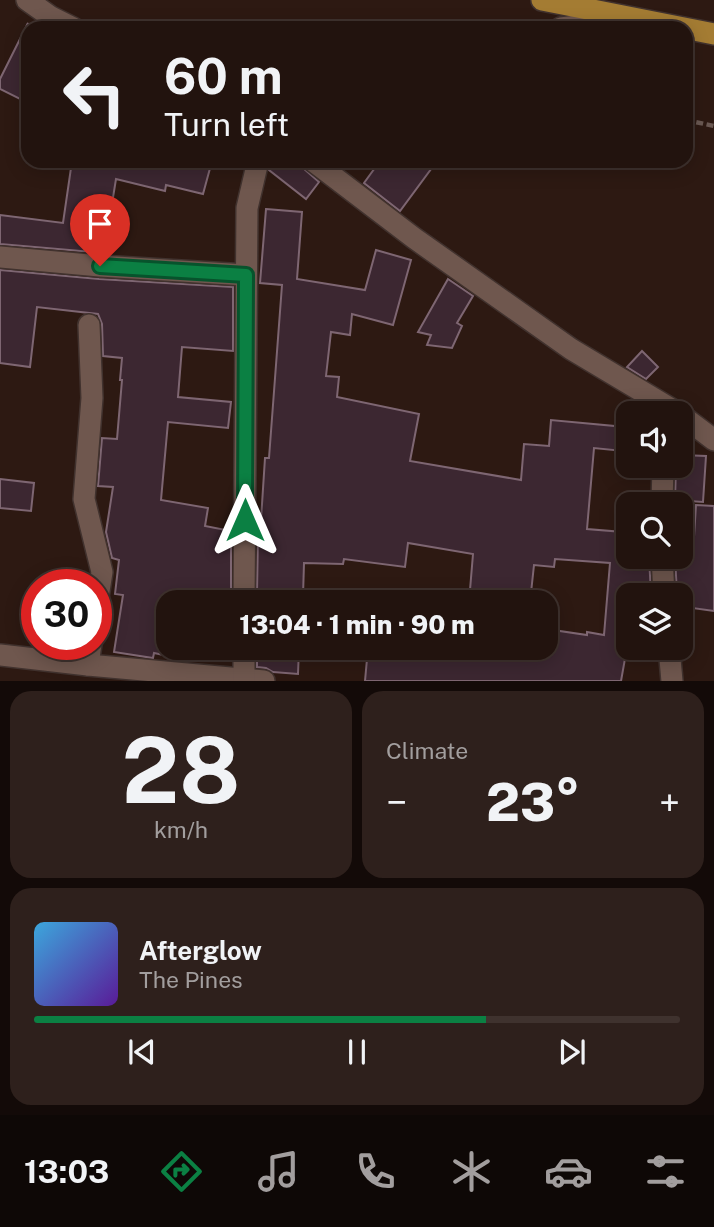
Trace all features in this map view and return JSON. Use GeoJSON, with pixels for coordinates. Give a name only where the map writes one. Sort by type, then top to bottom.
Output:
{"type":"FeatureCollection","features":[{"type":"Feature","properties":{"kind":"main road"},"geometry":{"type":"LineString","coordinates":[[542,0],[654,21]]}},
{"type":"Feature","properties":{"kind":"main road"},"geometry":{"type":"LineString","coordinates":[[693,29],[714,34]]}},
{"type":"Feature","properties":{"kind":"street"},"geometry":{"type":"LineString","coordinates":[[27,0],[59,21]]}},
{"type":"Feature","properties":{"kind":"street"},"geometry":{"type":"LineString","coordinates":[[616,21],[640,18]]}},
{"type":"Feature","properties":{"kind":"street"},"geometry":{"type":"LineString","coordinates":[[244,590],[247,208],[255,168]]}},
{"type":"Feature","properties":{"kind":"street"},"geometry":{"type":"LineString","coordinates":[[322,168],[414,238],[571,349],[658,401]]}},
{"type":"Feature","properties":{"kind":"street"},"geometry":{"type":"LineString","coordinates":[[0,257],[246,275]]}},
{"type":"Feature","properties":{"kind":"street"},"geometry":{"type":"LineString","coordinates":[[89,325],[92,398],[84,499],[101,569]]}},
{"type":"Feature","properties":{"kind":"street"},"geometry":{"type":"LineString","coordinates":[[693,425],[714,440]]}},
{"type":"Feature","properties":{"kind":"street"},"geometry":{"type":"LineString","coordinates":[[0,655],[250,680],[246,660]]}},
{"type":"Feature","properties":{"kind":"street"},"geometry":{"type":"LineString","coordinates":[[88,665],[89,660]]}},
{"type":"Feature","properties":{"kind":"street"},"geometry":{"type":"LineString","coordinates":[[670,660],[672,681]]}},
{"type":"Feature","properties":{"kind":"path"},"geometry":{"type":"LineString","coordinates":[[693,122],[714,126]]}},
{"type":"Feature","properties":{"kind":"building"},"geometry":{"type":"Polygon","coordinates":[[[21,37],[21,100],[0,89],[0,79],[21,37]]]}},
{"type":"Feature","properties":{"kind":"building"},"geometry":{"type":"Polygon","coordinates":[[[71,168],[210,168],[203,194],[166,185],[165,191],[116,179],[104,253],[0,244],[0,215],[63,223],[71,168]]]}},
{"type":"Feature","properties":{"kind":"building"},"geometry":{"type":"Polygon","coordinates":[[[303,168],[319,182],[306,199],[269,170],[303,168]]]}},
{"type":"Feature","properties":{"kind":"building"},"geometry":{"type":"Polygon","coordinates":[[[375,168],[432,168],[400,211],[364,183],[375,168]]]}},
{"type":"Feature","properties":{"kind":"building"},"geometry":{"type":"Polygon","coordinates":[[[266,209],[302,212],[297,279],[365,290],[376,250],[411,260],[393,325],[352,314],[350,335],[331,332],[326,376],[339,377],[337,397],[419,414],[410,461],[521,480],[524,444],[549,446],[551,420],[616,426],[616,450],[594,448],[587,529],[616,531],[616,569],[650,569],[650,583],[616,583],[616,660],[625,660],[621,681],[365,681],[367,660],[558,660],[558,631],[604,635],[610,563],[555,559],[554,567],[534,565],[531,590],[470,590],[473,554],[408,543],[405,567],[344,559],[343,564],[304,563],[303,590],[257,590],[258,535],[265,458],[269,458],[282,285],[260,283],[266,209]]]}},
{"type":"Feature","properties":{"kind":"building"},"geometry":{"type":"Polygon","coordinates":[[[0,270],[233,287],[233,351],[182,347],[178,397],[231,402],[228,428],[168,422],[161,500],[208,508],[205,526],[231,531],[231,590],[156,590],[156,653],[153,658],[114,652],[123,595],[115,594],[119,560],[112,558],[106,532],[113,487],[98,486],[102,438],[117,439],[122,358],[103,356],[102,324],[98,314],[37,307],[30,367],[0,363],[0,270]]]}},
{"type":"Feature","properties":{"kind":"building"},"geometry":{"type":"Polygon","coordinates":[[[448,279],[473,296],[457,323],[462,326],[452,348],[427,345],[431,335],[418,332],[448,279]]]}},
{"type":"Feature","properties":{"kind":"building"},"geometry":{"type":"Polygon","coordinates":[[[642,351],[658,367],[646,379],[627,367],[642,351]]]}},
{"type":"Feature","properties":{"kind":"building"},"geometry":{"type":"Polygon","coordinates":[[[693,455],[706,456],[703,502],[693,501],[693,492],[675,492],[676,478],[693,478],[693,455]]]}},
{"type":"Feature","properties":{"kind":"building"},"geometry":{"type":"Polygon","coordinates":[[[0,479],[34,483],[31,511],[0,508],[0,479]]]}},
{"type":"Feature","properties":{"kind":"building"},"geometry":{"type":"Polygon","coordinates":[[[696,505],[714,506],[714,611],[693,608],[693,583],[676,583],[676,569],[693,569],[696,505]]]}},
{"type":"Feature","properties":{"kind":"building"},"geometry":{"type":"Polygon","coordinates":[[[257,660],[299,660],[298,674],[273,672],[257,667],[257,660]]]}},
{"type":"Feature","properties":{"kind":"route"},"geometry":{"type":"LineString","coordinates":[[100,266],[246,275],[245,520]]}}]}
